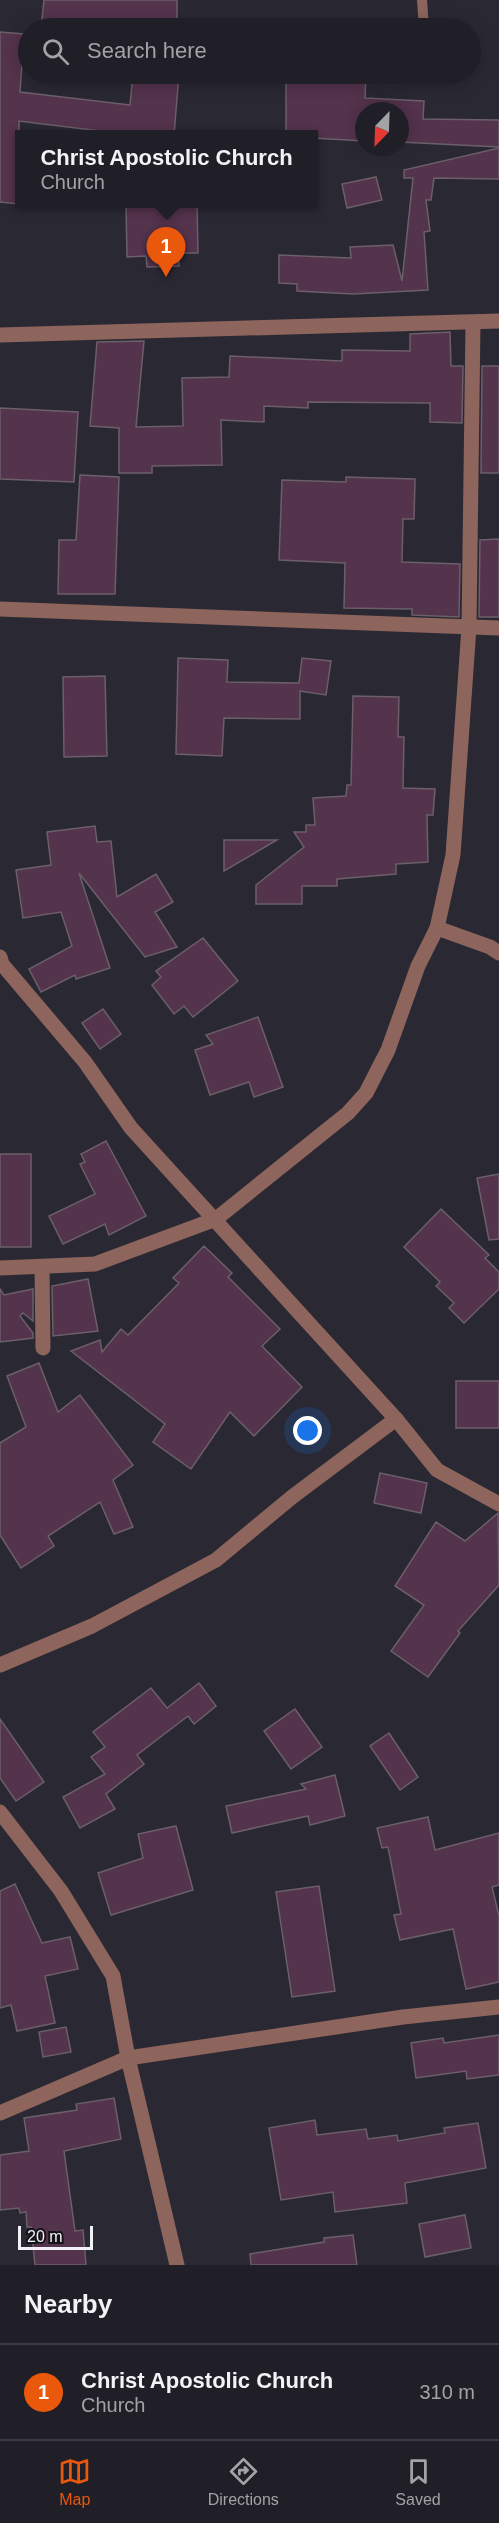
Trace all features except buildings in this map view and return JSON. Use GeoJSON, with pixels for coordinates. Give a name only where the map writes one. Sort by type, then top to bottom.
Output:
{"type":"FeatureCollection","features":[{"type":"Feature","properties":{"kind":"street"},"geometry":{"type":"LineString","coordinates":[[0,335],[499,321]]}},
{"type":"Feature","properties":{"kind":"street"},"geometry":{"type":"LineString","coordinates":[[0,1268],[96,1264],[216,1219],[348,1113],[366,1093],[388,1050],[418,966],[436,928],[453,855],[470,627],[473,323]]}},
{"type":"Feature","properties":{"kind":"street"},"geometry":{"type":"LineString","coordinates":[[0,609],[499,628]]}},
{"type":"Feature","properties":{"kind":"street"},"geometry":{"type":"LineString","coordinates":[[436,928],[490,947],[499,953]]}},
{"type":"Feature","properties":{"kind":"street"},"geometry":{"type":"LineString","coordinates":[[0,957],[2,964],[85,1062],[131,1128],[396,1419],[437,1470],[499,1504]]}},
{"type":"Feature","properties":{"kind":"street"},"geometry":{"type":"LineString","coordinates":[[42,1267],[43,1348]]}},
{"type":"Feature","properties":{"kind":"street"},"geometry":{"type":"LineString","coordinates":[[0,1665],[92,1626],[216,1560],[292,1497],[396,1419]]}},
{"type":"Feature","properties":{"kind":"street"},"geometry":{"type":"LineString","coordinates":[[0,1812],[61,1891],[113,1976],[128,2058],[177,2265]]}},
{"type":"Feature","properties":{"kind":"street"},"geometry":{"type":"LineString","coordinates":[[0,2113],[128,2058],[403,2018],[499,2007]]}},
{"type":"Feature","properties":{"kind":"lane"},"geometry":{"type":"LineString","coordinates":[[422,0],[423,18]]}},
{"type":"Feature","properties":{"kind":"place","name":"Christ Apostolic Church"},"geometry":{"type":"Point","coordinates":[166,277]}}]}
